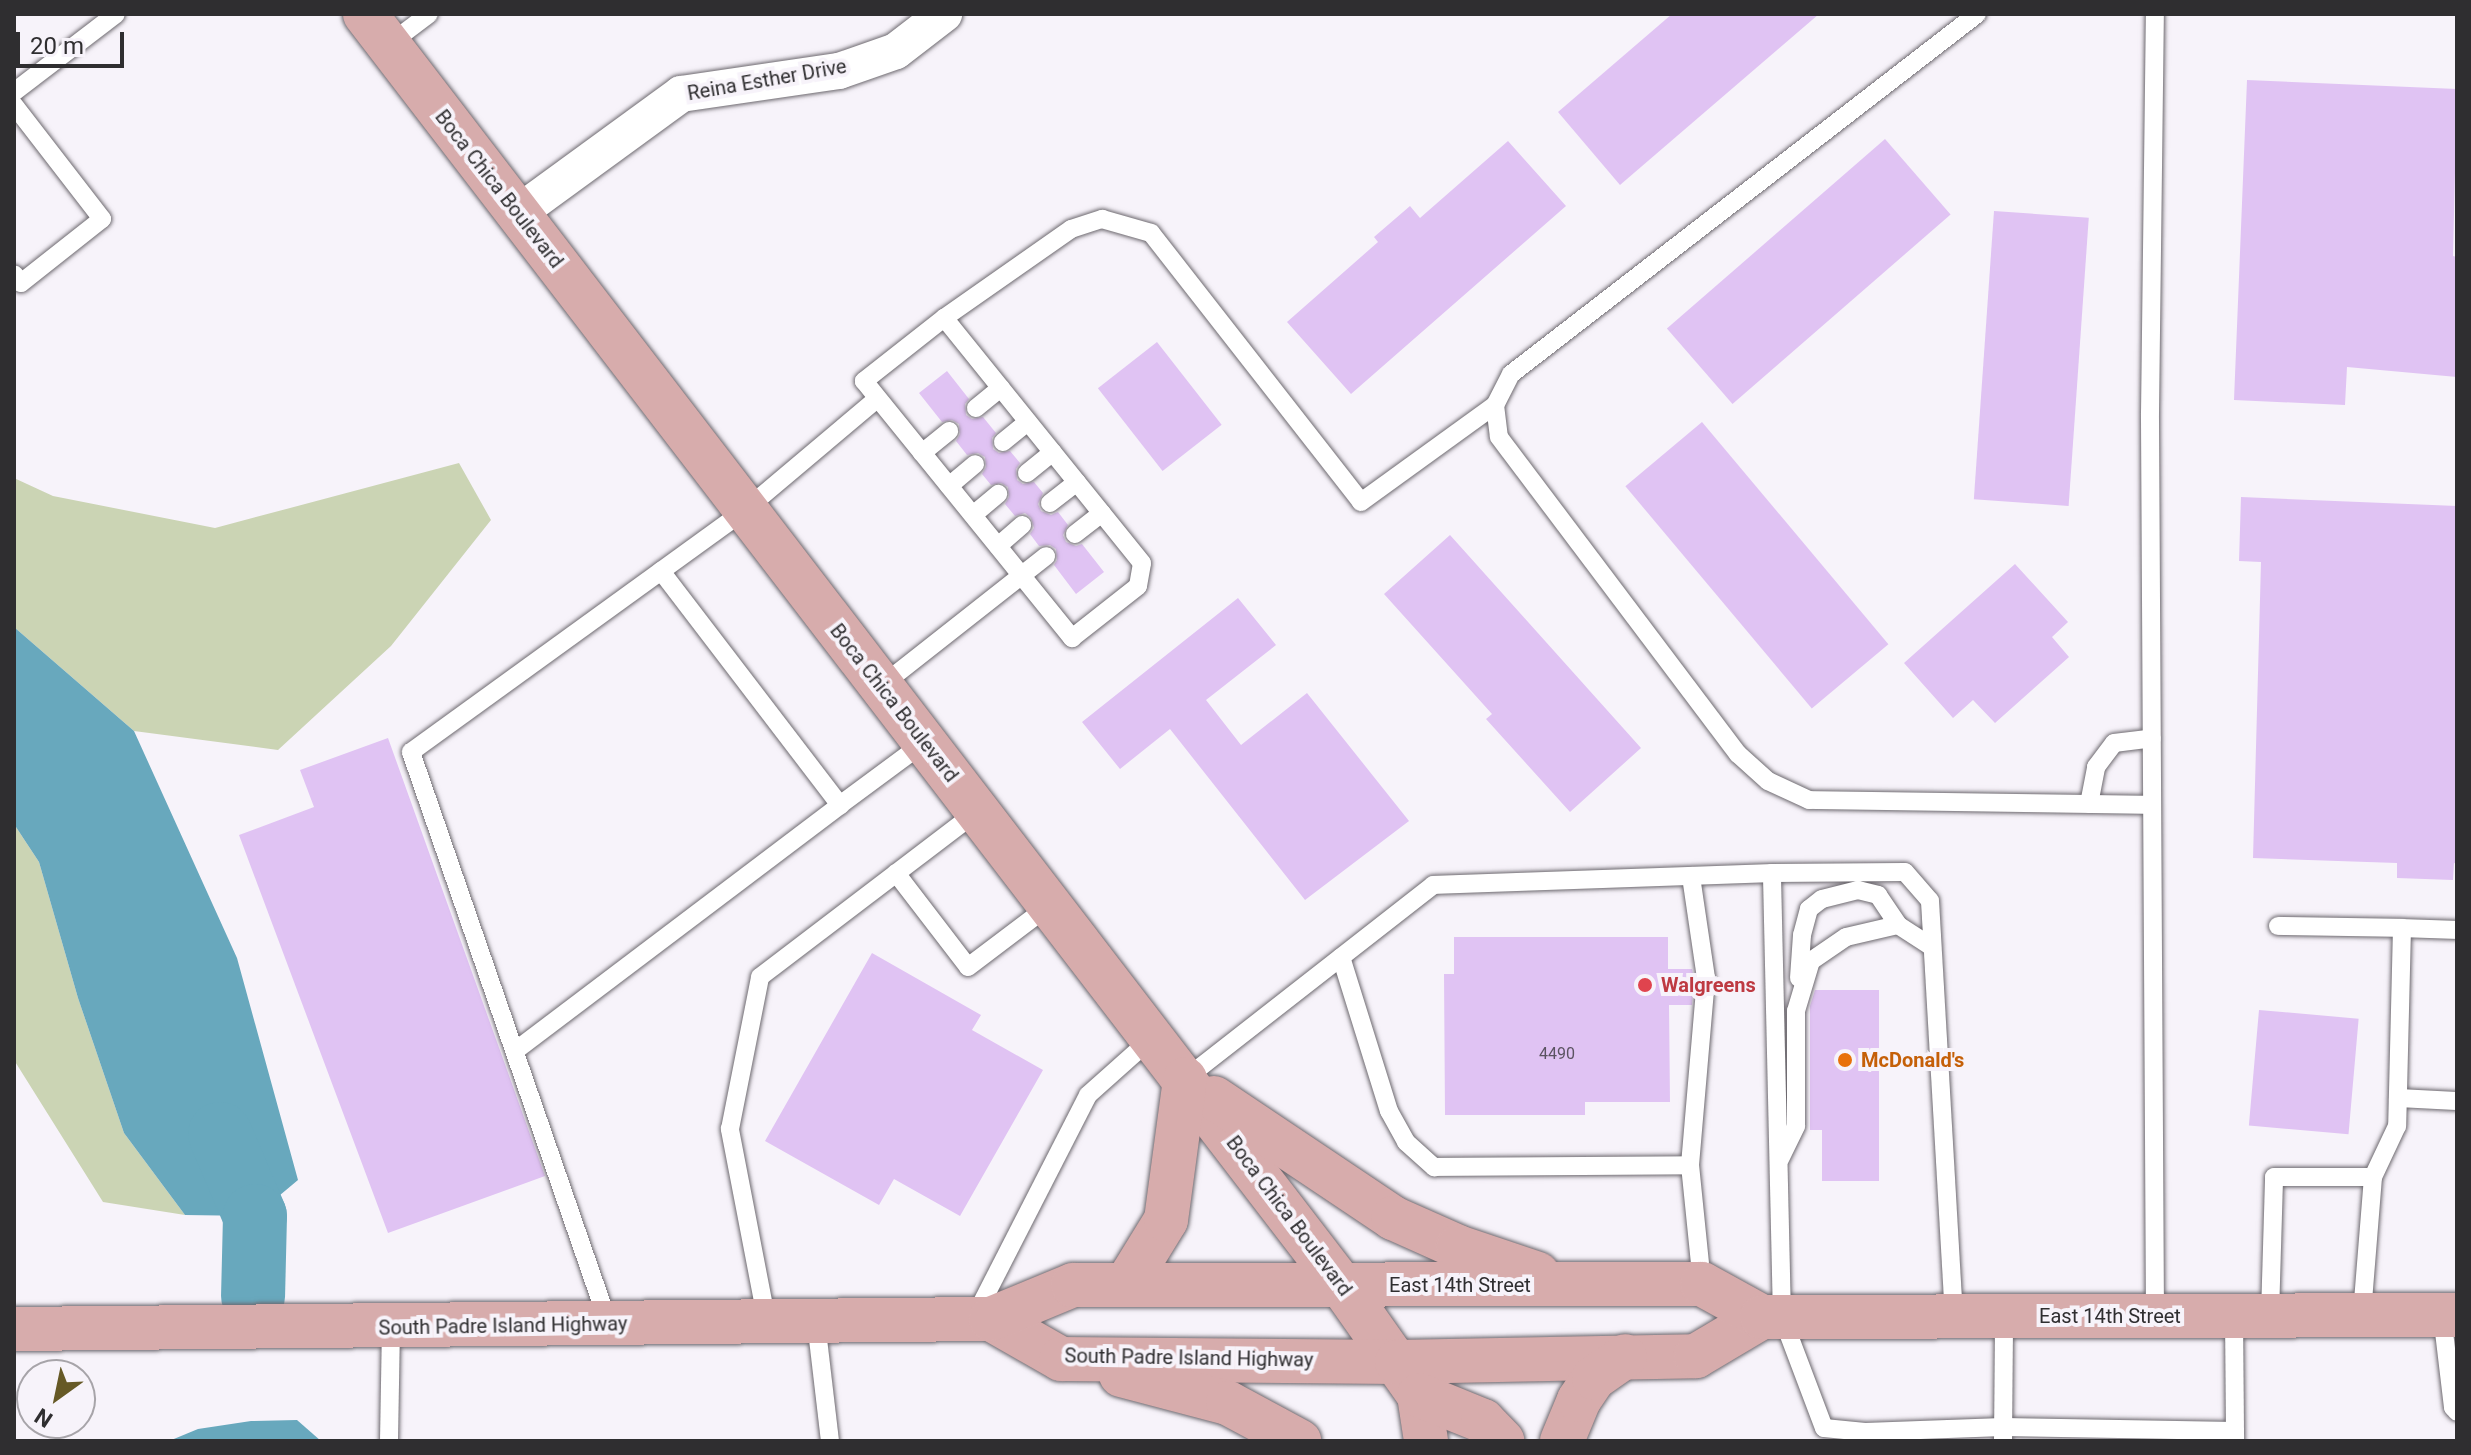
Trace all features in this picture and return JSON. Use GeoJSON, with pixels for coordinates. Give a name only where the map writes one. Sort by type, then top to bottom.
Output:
{"type":"FeatureCollection","features":[{"type":"Feature","properties":{"kind":"main road","name":"Boca Chica Boulevard"},"geometry":{"type":"LineString","coordinates":[[376,29],[1342,1286],[1408,1378],[1426,1441]]}},
{"type":"Feature","properties":{"kind":"main road"},"geometry":{"type":"LineString","coordinates":[[1126,1285],[1166,1220],[1185,1079],[1393,1218],[1458,1247],[1571,1285]]}},
{"type":"Feature","properties":{"kind":"main road","name":"East 14th Street"},"geometry":{"type":"LineString","coordinates":[[1342,1286],[1702,1284],[1772,1317],[2449,1315]]}},
{"type":"Feature","properties":{"kind":"main road","name":"South Padre Island Highway"},"geometry":{"type":"LineString","coordinates":[[14,1329],[391,1328],[982,1320],[1073,1285],[1342,1286]]}},
{"type":"Feature","properties":{"kind":"main road"},"geometry":{"type":"LineString","coordinates":[[1408,1378],[1625,1356],[1696,1356],[1772,1317]]}},
{"type":"Feature","properties":{"kind":"main road","name":"South Padre Island Highway"},"geometry":{"type":"LineString","coordinates":[[982,1320],[1061,1359],[1408,1378]]}},
{"type":"Feature","properties":{"kind":"main road"},"geometry":{"type":"LineString","coordinates":[[1562,1441],[1579,1400],[1594,1378],[1625,1356]]}},
{"type":"Feature","properties":{"kind":"main road"},"geometry":{"type":"LineString","coordinates":[[1061,1359],[1228,1403],[1299,1441]]}},
{"type":"Feature","properties":{"kind":"main road"},"geometry":{"type":"LineString","coordinates":[[1408,1378],[1483,1421],[1502,1441]]}},
{"type":"Feature","properties":{"kind":"street","name":"Reina Esther Drive"},"geometry":{"type":"LineString","coordinates":[[518,213],[681,94],[839,71],[896,51],[944,14]]}},
{"type":"Feature","properties":{"kind":"lane"},"geometry":{"type":"LineString","coordinates":[[14,92],[116,14]]}},
{"type":"Feature","properties":{"kind":"lane"},"geometry":{"type":"LineString","coordinates":[[376,29],[429,14]]}},
{"type":"Feature","properties":{"kind":"lane"},"geometry":{"type":"LineString","coordinates":[[944,318],[1142,563],[1138,586],[1072,638],[864,381],[944,318],[1071,229],[1102,219],[1151,233],[1361,502],[1495,405],[1511,374],[1977,14]]}},
{"type":"Feature","properties":{"kind":"lane"},"geometry":{"type":"LineString","coordinates":[[2155,14],[2150,413],[2155,1316]]}},
{"type":"Feature","properties":{"kind":"lane"},"geometry":{"type":"LineString","coordinates":[[14,105],[102,219],[21,283],[14,274]]}},
{"type":"Feature","properties":{"kind":"lane"},"geometry":{"type":"LineString","coordinates":[[976,408],[1001,388]]}},
{"type":"Feature","properties":{"kind":"lane"},"geometry":{"type":"LineString","coordinates":[[609,1325],[411,752],[745,510],[877,399]]}},
{"type":"Feature","properties":{"kind":"lane"},"geometry":{"type":"LineString","coordinates":[[1495,405],[1499,437],[1738,754],[1768,781],[1809,800],[2152,805]]}},
{"type":"Feature","properties":{"kind":"lane"},"geometry":{"type":"LineString","coordinates":[[1003,442],[1028,422]]}},
{"type":"Feature","properties":{"kind":"lane"},"geometry":{"type":"LineString","coordinates":[[922,453],[949,431]]}},
{"type":"Feature","properties":{"kind":"lane"},"geometry":{"type":"LineString","coordinates":[[1027,473],[1053,452]]}},
{"type":"Feature","properties":{"kind":"lane"},"geometry":{"type":"LineString","coordinates":[[949,486],[975,464]]}},
{"type":"Feature","properties":{"kind":"lane"},"geometry":{"type":"LineString","coordinates":[[1050,503],[1077,482]]}},
{"type":"Feature","properties":{"kind":"lane"},"geometry":{"type":"LineString","coordinates":[[973,515],[998,494]]}},
{"type":"Feature","properties":{"kind":"lane"},"geometry":{"type":"LineString","coordinates":[[1075,534],[1102,513]]}},
{"type":"Feature","properties":{"kind":"lane"},"geometry":{"type":"LineString","coordinates":[[998,546],[1022,525]]}},
{"type":"Feature","properties":{"kind":"lane"},"geometry":{"type":"LineString","coordinates":[[881,686],[1046,556]]}},
{"type":"Feature","properties":{"kind":"lane"},"geometry":{"type":"LineString","coordinates":[[661,571],[840,805]]}},
{"type":"Feature","properties":{"kind":"lane"},"geometry":{"type":"LineString","coordinates":[[2089,804],[2096,767],[2114,743],[2152,738]]}},
{"type":"Feature","properties":{"kind":"lane"},"geometry":{"type":"LineString","coordinates":[[515,1051],[925,742]]}},
{"type":"Feature","properties":{"kind":"lane"},"geometry":{"type":"LineString","coordinates":[[767,1323],[730,1129],[760,977],[978,811]]}},
{"type":"Feature","properties":{"kind":"lane"},"geometry":{"type":"LineString","coordinates":[[1185,1079],[1433,885],[1772,873],[1905,872],[1930,901],[1954,1316]]}},
{"type":"Feature","properties":{"kind":"lane"},"geometry":{"type":"LineString","coordinates":[[896,873],[968,967],[1050,905]]}},
{"type":"Feature","properties":{"kind":"lane"},"geometry":{"type":"LineString","coordinates":[[1772,873],[1779,1161],[1772,1317],[1824,1428],[1865,1437],[2003,1434],[2235,1436],[2274,1177],[2373,1177]]}},
{"type":"Feature","properties":{"kind":"lane"},"geometry":{"type":"LineString","coordinates":[[1691,876],[1706,978],[1690,1165],[1702,1284]]}},
{"type":"Feature","properties":{"kind":"lane"},"geometry":{"type":"LineString","coordinates":[[1779,1161],[1796,1126],[1796,1011],[1802,935],[1809,909],[1837,892],[1858,890],[1878,895],[1898,925],[1932,947]]}},
{"type":"Feature","properties":{"kind":"lane"},"geometry":{"type":"LineString","coordinates":[[1796,1011],[1811,961],[1827,947],[1859,933],[1898,925]]}},
{"type":"Feature","properties":{"kind":"lane"},"geometry":{"type":"LineString","coordinates":[[2278,926],[2457,930]]}},
{"type":"Feature","properties":{"kind":"lane"},"geometry":{"type":"LineString","coordinates":[[2362,1315],[2373,1177],[2397,1126],[2402,928]]}},
{"type":"Feature","properties":{"kind":"lane"},"geometry":{"type":"LineString","coordinates":[[1341,957],[1389,1111],[1406,1142],[1434,1167],[1690,1165]]}},
{"type":"Feature","properties":{"kind":"lane"},"geometry":{"type":"LineString","coordinates":[[982,1320],[1088,1095],[1153,1037]]}},
{"type":"Feature","properties":{"kind":"lane"},"geometry":{"type":"LineString","coordinates":[[2398,1098],[2457,1101]]}},
{"type":"Feature","properties":{"kind":"lane"},"geometry":{"type":"LineString","coordinates":[[2449,1315],[2453,1407],[2457,1412]]}},
{"type":"Feature","properties":{"kind":"lane"},"geometry":{"type":"LineString","coordinates":[[2003,1434],[2004,1316]]}},
{"type":"Feature","properties":{"kind":"lane"},"geometry":{"type":"LineString","coordinates":[[816,1322],[830,1441]]}},
{"type":"Feature","properties":{"kind":"lane"},"geometry":{"type":"LineString","coordinates":[[389,1441],[391,1328]]}},
{"type":"Feature","properties":{"kind":"green space"},"geometry":{"type":"Polygon","coordinates":[[[459,463],[491,520],[391,646],[278,750],[134,731],[14,627],[14,478],[53,496],[215,528],[459,463]]]}},
{"type":"Feature","properties":{"kind":"green space"},"geometry":{"type":"Polygon","coordinates":[[[14,824],[39,862],[78,998],[124,1133],[185,1215],[103,1202],[14,1060],[14,824]]]}},
{"type":"Feature","properties":{"kind":"water"},"geometry":{"type":"Polygon","coordinates":[[[14,627],[134,731],[237,958],[298,1180],[255,1216],[185,1215],[124,1133],[78,998],[39,862],[14,824],[14,627]]]}},
{"type":"Feature","properties":{"kind":"water"},"geometry":{"type":"Polygon","coordinates":[[[297,1420],[321,1441],[169,1441],[198,1429],[251,1421],[297,1420]]]}},
{"type":"Feature","properties":{"kind":"building"},"geometry":{"type":"Polygon","coordinates":[[[1672,14],[1819,14],[1620,185],[1558,112],[1672,14]]]}},
{"type":"Feature","properties":{"kind":"building"},"geometry":{"type":"Polygon","coordinates":[[[2247,80],[2457,89],[2453,256],[2457,257],[2457,377],[2347,367],[2345,405],[2234,400],[2247,80]]]}},
{"type":"Feature","properties":{"kind":"building"},"geometry":{"type":"Polygon","coordinates":[[[1885,139],[1951,214],[1732,404],[1667,329],[1885,139]]]}},
{"type":"Feature","properties":{"kind":"building"},"geometry":{"type":"Polygon","coordinates":[[[1508,141],[1566,206],[1351,394],[1287,322],[1378,242],[1374,237],[1410,206],[1420,218],[1508,141]]]}},
{"type":"Feature","properties":{"kind":"building"},"geometry":{"type":"Polygon","coordinates":[[[1994,211],[2089,218],[2069,506],[1974,499],[1994,211]]]}},
{"type":"Feature","properties":{"kind":"building"},"geometry":{"type":"Polygon","coordinates":[[[1157,342],[1222,425],[1163,471],[1098,388],[1157,342]]]}},
{"type":"Feature","properties":{"kind":"building"},"geometry":{"type":"Polygon","coordinates":[[[947,371],[969,399],[965,404],[966,415],[972,419],[983,417],[996,433],[992,438],[993,449],[999,453],[1010,451],[1020,463],[1016,469],[1017,480],[1023,484],[1034,482],[1043,493],[1038,504],[1041,511],[1051,515],[1058,512],[1068,525],[1063,535],[1066,542],[1076,546],[1082,544],[1104,572],[1076,594],[1054,565],[1056,549],[1050,545],[1039,546],[1030,534],[1034,528],[1031,518],[1025,513],[1015,516],[1005,504],[1009,497],[1008,487],[1001,483],[991,485],[982,474],[986,467],[985,457],[978,453],[967,455],[956,441],[960,434],[959,424],[952,420],[942,422],[919,393],[947,371]]]}},
{"type":"Feature","properties":{"kind":"building"},"geometry":{"type":"Polygon","coordinates":[[[1702,422],[1888,644],[1812,708],[1625,486],[1702,422]]]}},
{"type":"Feature","properties":{"kind":"building"},"geometry":{"type":"Polygon","coordinates":[[[2241,497],[2457,506],[2457,864],[2454,863],[2453,880],[2397,878],[2397,863],[2253,858],[2261,562],[2239,561],[2241,497]]]}},
{"type":"Feature","properties":{"kind":"building"},"geometry":{"type":"Polygon","coordinates":[[[1450,535],[1641,748],[1570,812],[1486,719],[1492,714],[1384,594],[1450,535]]]}},
{"type":"Feature","properties":{"kind":"building"},"geometry":{"type":"Polygon","coordinates":[[[2015,564],[2068,622],[2052,637],[2069,657],[1995,723],[1973,700],[1953,718],[1904,663],[2015,564]]]}},
{"type":"Feature","properties":{"kind":"building"},"geometry":{"type":"Polygon","coordinates":[[[1238,598],[1276,645],[1206,700],[1241,745],[1307,693],[1409,821],[1305,900],[1170,729],[1120,769],[1082,722],[1238,598]]]}},
{"type":"Feature","properties":{"kind":"building"},"geometry":{"type":"Polygon","coordinates":[[[388,738],[545,1176],[388,1233],[239,835],[314,807],[300,770],[388,738]]]}},
{"type":"Feature","properties":{"kind":"building","name":"Walgreens"},"geometry":{"type":"Polygon","coordinates":[[[1454,937],[1668,937],[1668,969],[1692,969],[1694,978],[1692,1005],[1669,1005],[1670,1102],[1585,1102],[1585,1115],[1445,1115],[1444,974],[1454,974],[1454,937]]]}},
{"type":"Feature","properties":{"kind":"building"},"geometry":{"type":"Polygon","coordinates":[[[872,953],[981,1015],[972,1030],[1043,1070],[960,1216],[894,1179],[879,1205],[765,1141],[872,953]]]}},
{"type":"Feature","properties":{"kind":"building","name":"McDonald's"},"geometry":{"type":"Polygon","coordinates":[[[1815,990],[1879,990],[1879,1181],[1822,1181],[1822,1130],[1810,1130],[1810,1006],[1815,990]]]}},
{"type":"Feature","properties":{"kind":"building"},"geometry":{"type":"Polygon","coordinates":[[[2259,1010],[2359,1019],[2349,1134],[2249,1126],[2259,1010]]]}},
{"type":"Feature","properties":{"kind":"waterway"},"geometry":{"type":"LineString","coordinates":[[220,1134],[255,1216],[253,1296]]}},
{"type":"Feature","properties":{"kind":"place","name":"Walgreens"},"geometry":{"type":"Point","coordinates":[1645,985]}},
{"type":"Feature","properties":{"kind":"place","name":"McDonald's"},"geometry":{"type":"Point","coordinates":[1845,1060]}}]}
